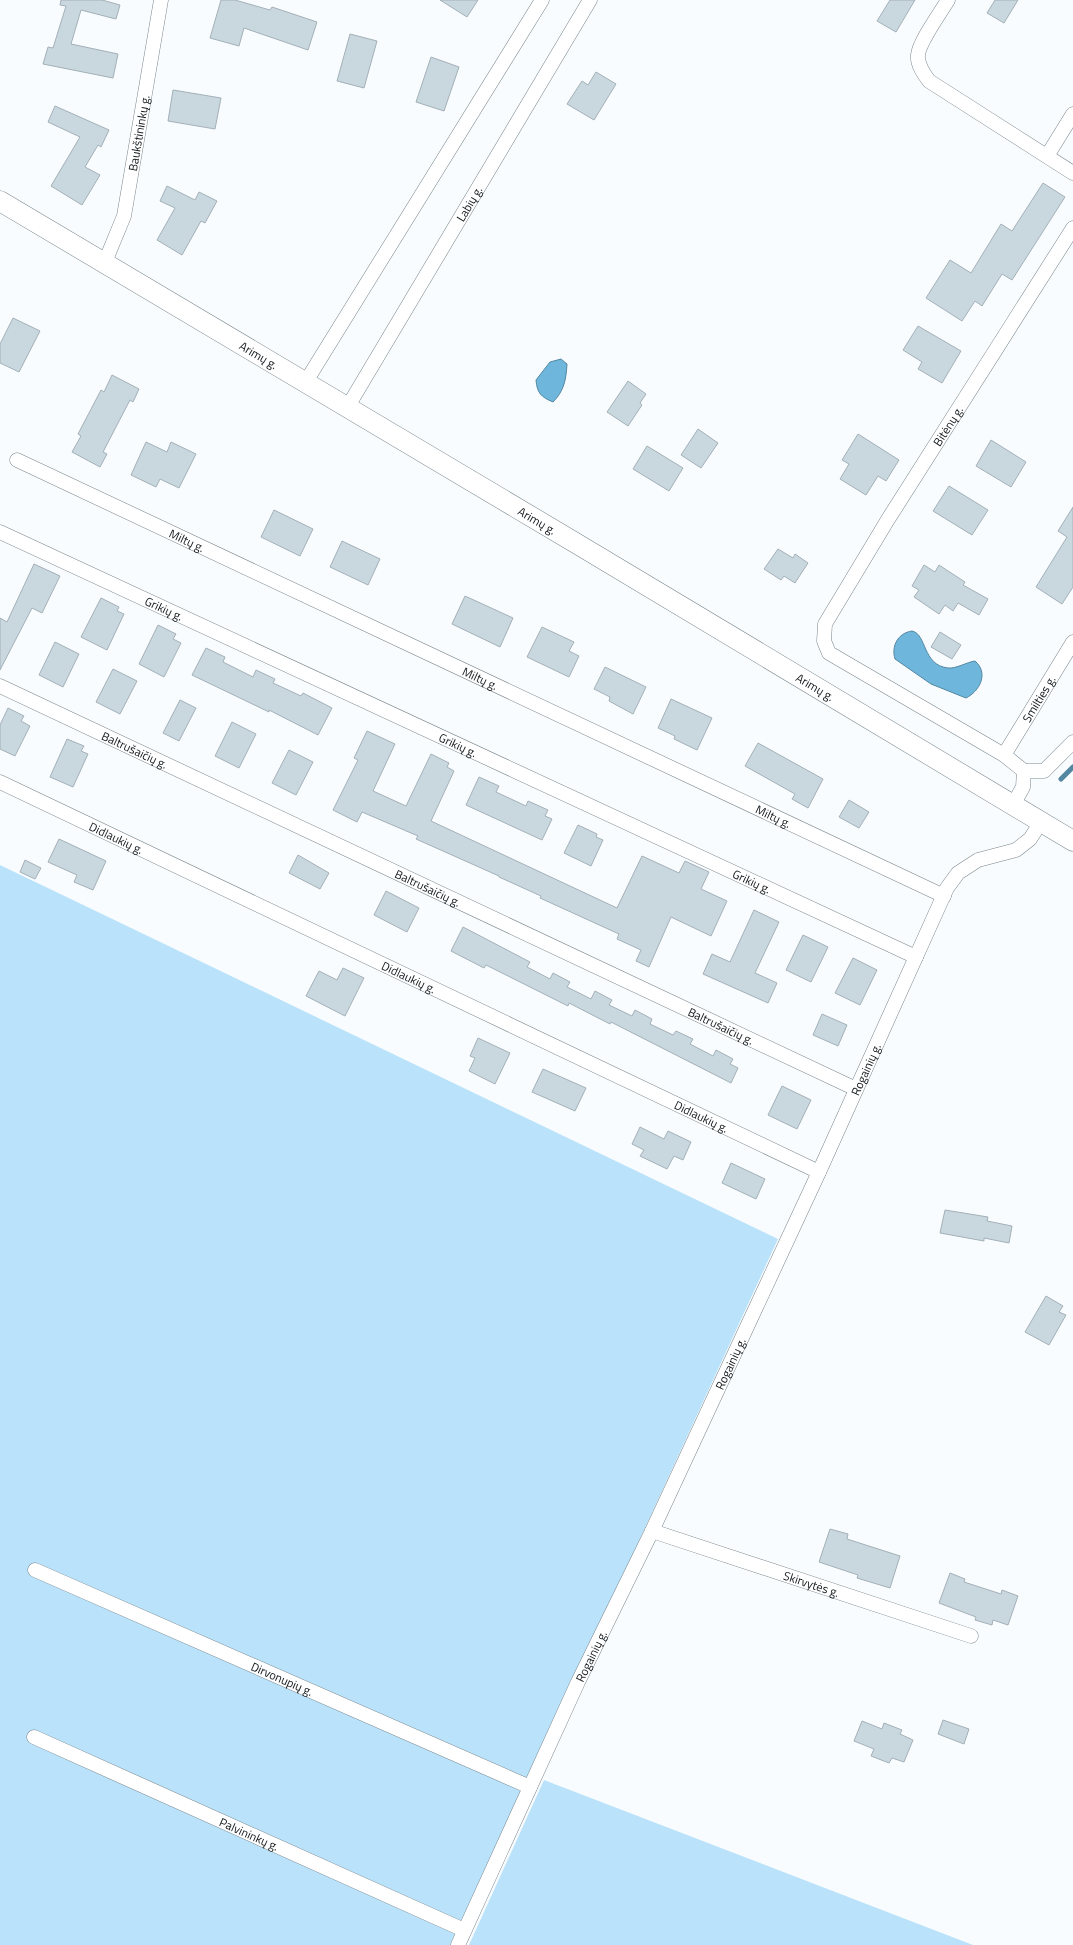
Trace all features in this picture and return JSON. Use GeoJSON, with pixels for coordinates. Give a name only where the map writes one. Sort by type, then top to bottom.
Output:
{"type":"FeatureCollection","features":[{"type":"Feature","properties":{"kind":"main road","name":"Arimų g."},"geometry":{"type":"LineString","coordinates":[[0,201],[105,262],[1073,841]]}},
{"type":"Feature","properties":{"kind":"street","name":"Baukštininkų g."},"geometry":{"type":"LineString","coordinates":[[105,262],[124,216],[161,0]]}},
{"type":"Feature","properties":{"kind":"street"},"geometry":{"type":"LineString","coordinates":[[305,383],[542,0]]}},
{"type":"Feature","properties":{"kind":"street","name":"Labių g."},"geometry":{"type":"LineString","coordinates":[[347,408],[590,0]]}},
{"type":"Feature","properties":{"kind":"street"},"geometry":{"type":"LineString","coordinates":[[948,0],[926,36],[918,55],[921,68],[929,81],[1073,173]]}},
{"type":"Feature","properties":{"kind":"street"},"geometry":{"type":"LineString","coordinates":[[1047,156],[1073,114]]}},
{"type":"Feature","properties":{"kind":"street","name":"Bitėnų g."},"geometry":{"type":"LineString","coordinates":[[1004,755],[829,653],[824,641],[825,624],[887,520],[1073,228]]}},
{"type":"Feature","properties":{"kind":"street","name":"Miltų g."},"geometry":{"type":"LineString","coordinates":[[17,460],[944,896]]}},
{"type":"Feature","properties":{"kind":"street","name":"Grikių g."},"geometry":{"type":"LineString","coordinates":[[0,532],[916,957]]}},
{"type":"Feature","properties":{"kind":"street","name":"Smilties g."},"geometry":{"type":"LineString","coordinates":[[1004,755],[1073,642]]}},
{"type":"Feature","properties":{"kind":"street","name":"Baltrušaičių g."},"geometry":{"type":"LineString","coordinates":[[0,686],[856,1089]]}},
{"type":"Feature","properties":{"kind":"street"},"geometry":{"type":"LineString","coordinates":[[1004,755],[1024,771],[1044,771],[1073,742]]}},
{"type":"Feature","properties":{"kind":"street"},"geometry":{"type":"LineString","coordinates":[[1013,806],[1023,787],[1024,771]]}},
{"type":"Feature","properties":{"kind":"street","name":"Didlaukių g."},"geometry":{"type":"LineString","coordinates":[[0,782],[819,1172]]}},
{"type":"Feature","properties":{"kind":"street","name":"Rogainių g."},"geometry":{"type":"LineString","coordinates":[[458,1945],[530,1787],[819,1172],[944,896],[958,873],[978,860],[1016,850],[1030,839],[1041,822]]}},
{"type":"Feature","properties":{"kind":"street","name":"Skirvytės g."},"geometry":{"type":"LineString","coordinates":[[652,1530],[972,1636]]}},
{"type":"Feature","properties":{"kind":"street","name":"Dirvonupių g."},"geometry":{"type":"LineString","coordinates":[[35,1570],[530,1787]]}},
{"type":"Feature","properties":{"kind":"street","name":"Palvininkų g."},"geometry":{"type":"LineString","coordinates":[[34,1737],[464,1930]]}},
{"type":"Feature","properties":{"kind":"shaded area"},"geometry":{"type":"Polygon","coordinates":[[[561,359],[567,364],[565,380],[560,394],[553,402],[540,394],[537,388],[536,380],[550,362],[561,359]]]}},
{"type":"Feature","properties":{"kind":"shaded area"},"geometry":{"type":"Polygon","coordinates":[[[912,631],[917,633],[929,656],[940,666],[951,668],[975,661],[979,666],[982,676],[979,686],[971,695],[966,698],[931,684],[895,659],[894,649],[899,637],[912,631]]]}},
{"type":"Feature","properties":{"kind":"shaded area"},"geometry":{"type":"Polygon","coordinates":[[[0,865],[778,1239],[453,1945],[0,1945],[0,865]]]}},
{"type":"Feature","properties":{"kind":"shaded area"},"geometry":{"type":"Polygon","coordinates":[[[544,1780],[973,1945],[469,1945],[544,1780]]]}},
{"type":"Feature","properties":{"kind":"building"},"geometry":{"type":"Polygon","coordinates":[[[61,0],[102,0],[120,5],[116,19],[81,10],[71,44],[118,54],[113,78],[43,64],[48,47],[53,48],[66,6],[60,5],[61,0]]]}},
{"type":"Feature","properties":{"kind":"building"},"geometry":{"type":"Polygon","coordinates":[[[221,0],[235,0],[270,10],[272,7],[317,22],[308,50],[244,28],[239,46],[210,38],[221,0]]]}},
{"type":"Feature","properties":{"kind":"building"},"geometry":{"type":"Polygon","coordinates":[[[440,0],[478,0],[467,17],[440,0]]]}},
{"type":"Feature","properties":{"kind":"building"},"geometry":{"type":"Polygon","coordinates":[[[890,0],[915,0],[896,32],[877,21],[890,0]]]}},
{"type":"Feature","properties":{"kind":"building"},"geometry":{"type":"Polygon","coordinates":[[[995,0],[1018,0],[1004,23],[987,13],[995,0]]]}},
{"type":"Feature","properties":{"kind":"building"},"geometry":{"type":"Polygon","coordinates":[[[350,34],[377,41],[364,88],[337,81],[350,34]]]}},
{"type":"Feature","properties":{"kind":"building"},"geometry":{"type":"Polygon","coordinates":[[[431,57],[459,67],[444,111],[416,102],[431,57]]]}},
{"type":"Feature","properties":{"kind":"building"},"geometry":{"type":"Polygon","coordinates":[[[596,72],[616,84],[594,120],[567,104],[582,81],[588,85],[596,72]]]}},
{"type":"Feature","properties":{"kind":"building"},"geometry":{"type":"Polygon","coordinates":[[[173,90],[221,98],[215,129],[168,121],[173,90]]]}},
{"type":"Feature","properties":{"kind":"building"},"geometry":{"type":"Polygon","coordinates":[[[55,106],[109,130],[101,147],[98,145],[85,167],[100,175],[82,205],[51,186],[80,137],[48,122],[55,106]]]}},
{"type":"Feature","properties":{"kind":"building"},"geometry":{"type":"Polygon","coordinates":[[[1043,183],[1065,197],[1012,280],[1002,274],[982,306],[975,301],[962,321],[926,298],[950,260],[971,273],[1001,224],[1012,231],[1043,183]]]}},
{"type":"Feature","properties":{"kind":"building"},"geometry":{"type":"Polygon","coordinates":[[[167,186],[195,200],[199,192],[217,201],[205,223],[201,221],[182,255],[157,240],[175,208],[160,201],[167,186]]]}},
{"type":"Feature","properties":{"kind":"building"},"geometry":{"type":"Polygon","coordinates":[[[13,318],[40,331],[19,372],[0,363],[0,344],[13,318]]]}},
{"type":"Feature","properties":{"kind":"building"},"geometry":{"type":"Polygon","coordinates":[[[918,326],[961,351],[942,383],[918,369],[922,362],[903,350],[918,326]]]}},
{"type":"Feature","properties":{"kind":"building"},"geometry":{"type":"Polygon","coordinates":[[[112,375],[139,389],[133,402],[130,400],[103,452],[107,454],[100,467],[72,452],[81,436],[78,434],[101,390],[104,392],[112,375]]]}},
{"type":"Feature","properties":{"kind":"building"},"geometry":{"type":"Polygon","coordinates":[[[628,381],[646,394],[640,403],[642,405],[628,426],[607,412],[628,381]]]}},
{"type":"Feature","properties":{"kind":"building"},"geometry":{"type":"Polygon","coordinates":[[[698,429],[718,443],[701,468],[681,455],[698,429]]]}},
{"type":"Feature","properties":{"kind":"building"},"geometry":{"type":"Polygon","coordinates":[[[858,434],[899,460],[886,481],[878,476],[866,495],[840,479],[849,464],[842,460],[858,434]]]}},
{"type":"Feature","properties":{"kind":"building"},"geometry":{"type":"Polygon","coordinates":[[[991,440],[1026,462],[1011,487],[976,466],[991,440]]]}},
{"type":"Feature","properties":{"kind":"building"},"geometry":{"type":"Polygon","coordinates":[[[146,442],[167,452],[171,442],[196,454],[179,488],[160,479],[156,487],[131,475],[146,442]]]}},
{"type":"Feature","properties":{"kind":"building"},"geometry":{"type":"Polygon","coordinates":[[[647,446],[683,468],[669,491],[633,469],[647,446]]]}},
{"type":"Feature","properties":{"kind":"building"},"geometry":{"type":"Polygon","coordinates":[[[949,486],[988,510],[972,535],[933,511],[949,486]]]}},
{"type":"Feature","properties":{"kind":"building"},"geometry":{"type":"Polygon","coordinates":[[[1073,507],[1073,587],[1062,604],[1036,587],[1067,537],[1058,531],[1073,507]]]}},
{"type":"Feature","properties":{"kind":"building"},"geometry":{"type":"Polygon","coordinates":[[[274,510],[313,529],[300,556],[261,537],[274,510]]]}},
{"type":"Feature","properties":{"kind":"building"},"geometry":{"type":"Polygon","coordinates":[[[342,541],[380,559],[368,585],[330,567],[342,541]]]}},
{"type":"Feature","properties":{"kind":"building"},"geometry":{"type":"Polygon","coordinates":[[[778,549],[793,558],[795,554],[808,563],[795,583],[784,576],[781,580],[764,569],[778,549]]]}},
{"type":"Feature","properties":{"kind":"building"},"geometry":{"type":"Polygon","coordinates":[[[34,564],[60,576],[42,613],[32,608],[0,670],[0,618],[7,622],[34,564]]]}},
{"type":"Feature","properties":{"kind":"building"},"geometry":{"type":"Polygon","coordinates":[[[924,565],[935,572],[939,565],[965,582],[963,585],[988,599],[979,615],[958,603],[953,611],[945,605],[939,614],[914,597],[919,590],[912,586],[924,565]]]}},
{"type":"Feature","properties":{"kind":"building"},"geometry":{"type":"Polygon","coordinates":[[[465,596],[513,618],[500,647],[452,624],[465,596]]]}},
{"type":"Feature","properties":{"kind":"building"},"geometry":{"type":"Polygon","coordinates":[[[101,598],[119,607],[117,611],[124,614],[107,650],[81,637],[101,598]]]}},
{"type":"Feature","properties":{"kind":"building"},"geometry":{"type":"Polygon","coordinates":[[[158,625],[176,634],[173,639],[181,643],[164,677],[139,664],[158,625]]]}},
{"type":"Feature","properties":{"kind":"building"},"geometry":{"type":"Polygon","coordinates":[[[542,627],[574,642],[569,651],[579,656],[569,677],[527,657],[542,627]]]}},
{"type":"Feature","properties":{"kind":"building"},"geometry":{"type":"Polygon","coordinates":[[[940,632],[961,645],[952,659],[931,647],[940,632]]]}},
{"type":"Feature","properties":{"kind":"building"},"geometry":{"type":"Polygon","coordinates":[[[55,642],[79,654],[63,687],[39,675],[55,642]]]}},
{"type":"Feature","properties":{"kind":"building"},"geometry":{"type":"Polygon","coordinates":[[[206,648],[225,657],[223,662],[253,677],[256,670],[275,679],[273,683],[301,696],[303,693],[332,708],[318,735],[269,710],[269,712],[192,675],[206,648]]]}},
{"type":"Feature","properties":{"kind":"building"},"geometry":{"type":"Polygon","coordinates":[[[605,667],[646,687],[633,714],[609,701],[610,697],[594,689],[605,667]]]}},
{"type":"Feature","properties":{"kind":"building"},"geometry":{"type":"Polygon","coordinates":[[[113,669],[137,681],[120,714],[96,702],[113,669]]]}},
{"type":"Feature","properties":{"kind":"building"},"geometry":{"type":"Polygon","coordinates":[[[671,699],[712,718],[697,750],[674,739],[675,736],[658,728],[671,699]]]}},
{"type":"Feature","properties":{"kind":"building"},"geometry":{"type":"Polygon","coordinates":[[[180,700],[196,708],[179,741],[163,733],[180,700]]]}},
{"type":"Feature","properties":{"kind":"building"},"geometry":{"type":"Polygon","coordinates":[[[8,708],[24,716],[21,721],[30,726],[15,756],[0,749],[0,725],[8,708]]]}},
{"type":"Feature","properties":{"kind":"building"},"geometry":{"type":"Polygon","coordinates":[[[232,722],[256,734],[239,768],[215,756],[232,722]]]}},
{"type":"Feature","properties":{"kind":"building"},"geometry":{"type":"Polygon","coordinates":[[[367,731],[395,744],[373,791],[406,806],[431,754],[449,763],[447,767],[454,771],[431,821],[617,908],[642,856],[679,873],[685,861],[709,872],[701,889],[727,901],[711,936],[671,917],[649,967],[636,961],[641,950],[617,939],[619,934],[540,898],[541,896],[499,876],[416,839],[418,836],[362,812],[357,822],[333,810],[358,760],[354,758],[367,731]]]}},
{"type":"Feature","properties":{"kind":"building"},"geometry":{"type":"Polygon","coordinates":[[[67,739],[84,746],[81,751],[88,754],[73,787],[50,777],[67,739]]]}},
{"type":"Feature","properties":{"kind":"building"},"geometry":{"type":"Polygon","coordinates":[[[758,743],[823,779],[808,808],[792,799],[795,794],[745,766],[758,743]]]}},
{"type":"Feature","properties":{"kind":"building"},"geometry":{"type":"Polygon","coordinates":[[[289,750],[313,762],[296,795],[272,783],[289,750]]]}},
{"type":"Feature","properties":{"kind":"building"},"geometry":{"type":"Polygon","coordinates":[[[479,777],[499,786],[496,792],[526,806],[528,801],[548,810],[545,816],[552,819],[542,840],[466,805],[479,777]]]}},
{"type":"Feature","properties":{"kind":"building"},"geometry":{"type":"Polygon","coordinates":[[[849,800],[869,812],[859,828],[839,817],[849,800]]]}},
{"type":"Feature","properties":{"kind":"building"},"geometry":{"type":"Polygon","coordinates":[[[578,825],[597,834],[596,837],[603,840],[591,866],[564,853],[578,825]]]}},
{"type":"Feature","properties":{"kind":"building"},"geometry":{"type":"Polygon","coordinates":[[[59,839],[106,861],[93,890],[74,882],[77,875],[48,862],[59,839]]]}},
{"type":"Feature","properties":{"kind":"building"},"geometry":{"type":"Polygon","coordinates":[[[298,855],[329,873],[320,889],[289,873],[298,855]]]}},
{"type":"Feature","properties":{"kind":"building"},"geometry":{"type":"Polygon","coordinates":[[[25,860],[41,868],[35,879],[20,872],[25,860]]]}},
{"type":"Feature","properties":{"kind":"building"},"geometry":{"type":"Polygon","coordinates":[[[386,891],[419,908],[407,932],[374,915],[386,891]]]}},
{"type":"Feature","properties":{"kind":"building"},"geometry":{"type":"Polygon","coordinates":[[[754,910],[779,922],[755,973],[777,983],[768,1003],[703,974],[712,954],[730,962],[754,910]]]}},
{"type":"Feature","properties":{"kind":"building"},"geometry":{"type":"Polygon","coordinates":[[[463,927],[530,962],[527,967],[550,979],[553,973],[570,982],[567,987],[591,999],[595,991],[612,1000],[609,1005],[632,1016],[635,1010],[652,1019],[650,1024],[673,1035],[676,1031],[693,1039],[690,1044],[713,1056],[716,1050],[733,1059],[730,1064],[738,1068],[731,1083],[611,1022],[610,1024],[569,1003],[568,1006],[486,965],[484,968],[451,951],[463,927]]]}},
{"type":"Feature","properties":{"kind":"building"},"geometry":{"type":"Polygon","coordinates":[[[803,935],[828,947],[811,982],[786,970],[803,935]]]}},
{"type":"Feature","properties":{"kind":"building"},"geometry":{"type":"Polygon","coordinates":[[[853,958],[877,970],[860,1005],[835,993],[853,958]]]}},
{"type":"Feature","properties":{"kind":"building"},"geometry":{"type":"Polygon","coordinates":[[[343,968],[364,978],[345,1016],[306,996],[319,971],[337,980],[343,968]]]}},
{"type":"Feature","properties":{"kind":"building"},"geometry":{"type":"Polygon","coordinates":[[[822,1014],[847,1025],[838,1046],[813,1035],[822,1014]]]}},
{"type":"Feature","properties":{"kind":"building"},"geometry":{"type":"Polygon","coordinates":[[[478,1038],[510,1053],[495,1084],[469,1071],[475,1058],[470,1056],[478,1038]]]}},
{"type":"Feature","properties":{"kind":"building"},"geometry":{"type":"Polygon","coordinates":[[[543,1069],[586,1088],[575,1111],[532,1092],[543,1069]]]}},
{"type":"Feature","properties":{"kind":"building"},"geometry":{"type":"Polygon","coordinates":[[[782,1086],[811,1100],[797,1129],[768,1115],[782,1086]]]}},
{"type":"Feature","properties":{"kind":"building"},"geometry":{"type":"Polygon","coordinates":[[[640,1127],[664,1139],[668,1131],[691,1142],[683,1160],[674,1156],[667,1169],[640,1156],[644,1150],[632,1144],[640,1127]]]}},
{"type":"Feature","properties":{"kind":"building"},"geometry":{"type":"Polygon","coordinates":[[[731,1163],[765,1179],[756,1199],[722,1183],[731,1163]]]}},
{"type":"Feature","properties":{"kind":"building"},"geometry":{"type":"Polygon","coordinates":[[[945,1210],[988,1217],[987,1221],[1012,1226],[1009,1243],[984,1238],[984,1241],[940,1233],[945,1210]]]}},
{"type":"Feature","properties":{"kind":"building"},"geometry":{"type":"Polygon","coordinates":[[[1046,1296],[1063,1306],[1059,1312],[1066,1315],[1049,1345],[1025,1332],[1046,1296]]]}},
{"type":"Feature","properties":{"kind":"building"},"geometry":{"type":"Polygon","coordinates":[[[830,1529],[848,1534],[847,1539],[900,1556],[890,1588],[857,1578],[858,1575],[819,1562],[830,1529]]]}},
{"type":"Feature","properties":{"kind":"building"},"geometry":{"type":"Polygon","coordinates":[[[950,1573],[965,1579],[964,1582],[1001,1594],[1002,1590],[1018,1596],[1008,1625],[993,1620],[992,1625],[975,1620],[976,1617],[939,1603],[950,1573]]]}},
{"type":"Feature","properties":{"kind":"building"},"geometry":{"type":"Polygon","coordinates":[[[943,1720],[969,1729],[964,1744],[938,1734],[943,1720]]]}},
{"type":"Feature","properties":{"kind":"building"},"geometry":{"type":"Polygon","coordinates":[[[862,1721],[882,1729],[884,1723],[902,1730],[900,1734],[913,1740],[904,1762],[892,1758],[889,1763],[871,1756],[874,1749],[854,1741],[862,1721]]]}},
{"type":"Feature","properties":{"kind":"waterway"},"geometry":{"type":"LineString","coordinates":[[1061,779],[1073,767]]}}]}
